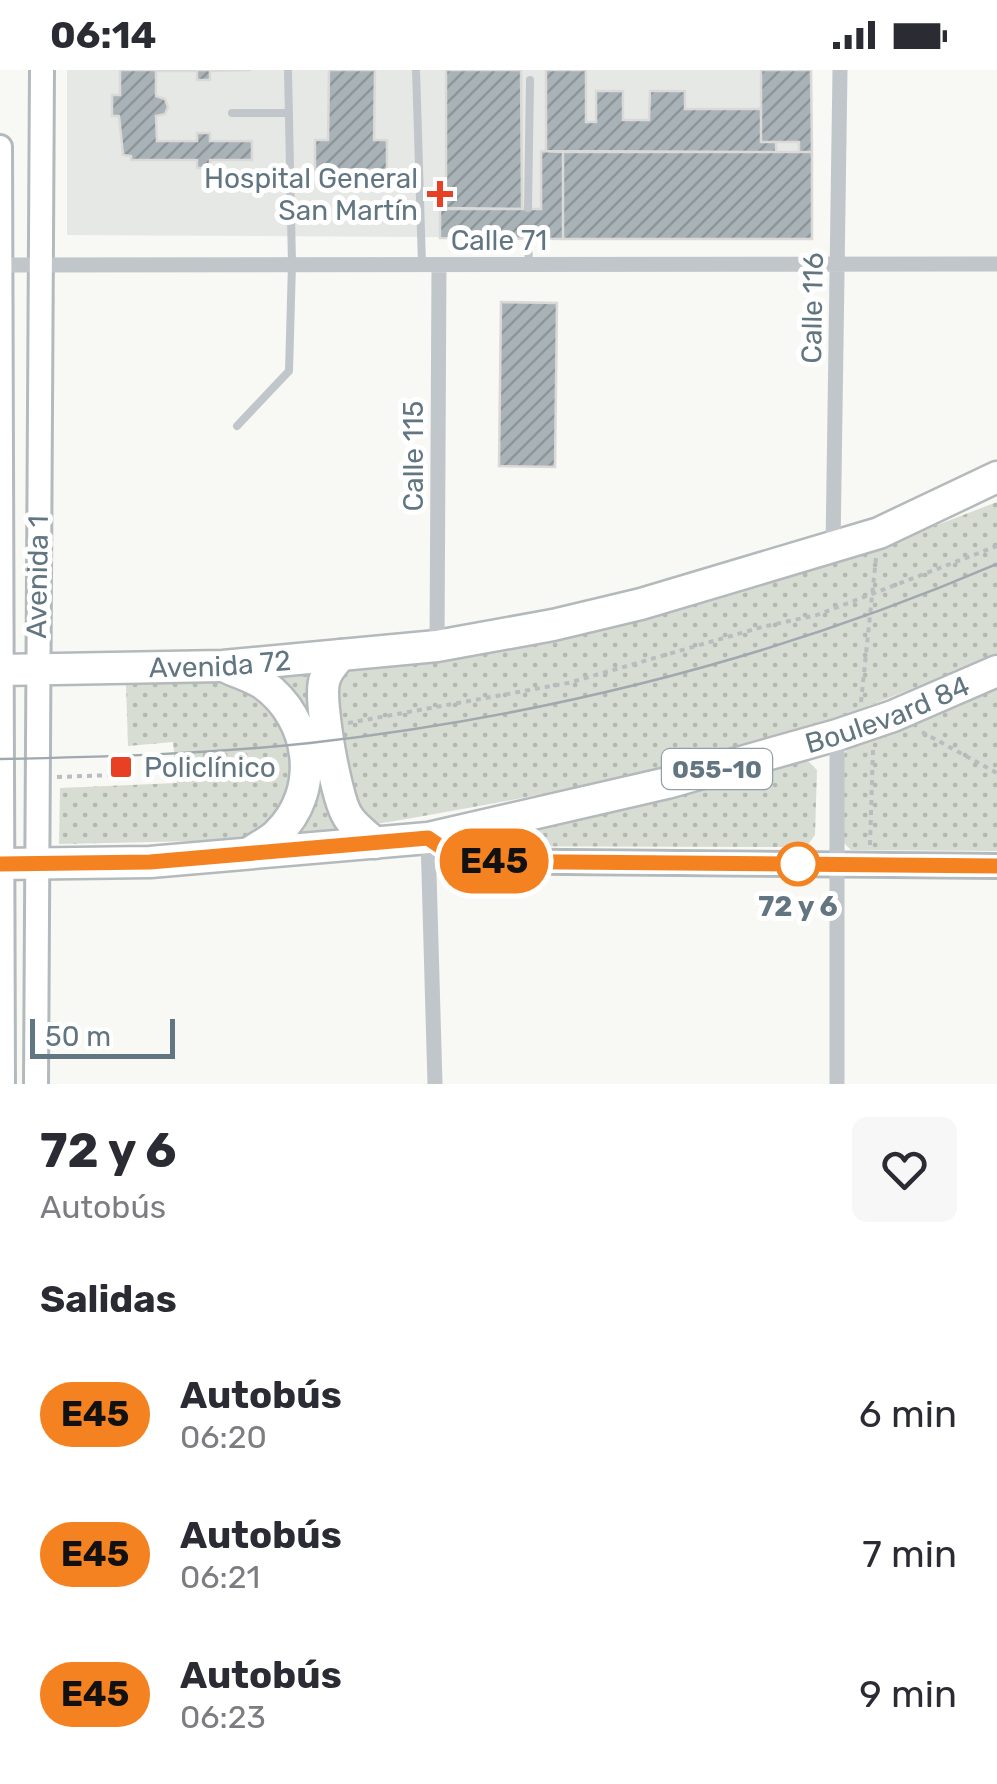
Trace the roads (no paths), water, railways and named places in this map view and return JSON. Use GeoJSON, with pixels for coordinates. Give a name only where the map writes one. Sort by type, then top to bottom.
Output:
{"type":"FeatureCollection","features":[{"type":"Feature","properties":{"kind":"highway"},"geometry":{"type":"LineString","coordinates":[[437,646],[588,617],[833,548],[886,530],[997,477]]}},
{"type":"Feature","properties":{"kind":"highway","name":"Avenida 72"},"geometry":{"type":"LineString","coordinates":[[0,670],[223,666],[437,646]]}},
{"type":"Feature","properties":{"kind":"highway"},"geometry":{"type":"LineString","coordinates":[[341,655],[322,686],[326,725],[342,804],[348,818],[375,843]]}},
{"type":"Feature","properties":{"kind":"highway"},"geometry":{"type":"LineString","coordinates":[[223,666],[262,682],[290,709],[305,744],[306,777],[297,809],[277,835],[248,854]]}},
{"type":"Feature","properties":{"kind":"highway","name":"Boulevard 84"},"geometry":{"type":"LineString","coordinates":[[428,838],[667,783],[837,736],[997,671]]}},
{"type":"Feature","properties":{"kind":"highway","name":"055-10"},"geometry":{"type":"LineString","coordinates":[[0,864],[150,862],[428,838]]}},
{"type":"Feature","properties":{"kind":"main road","name":"Avenida 1"},"geometry":{"type":"LineString","coordinates":[[36,1084],[42,70]]}},
{"type":"Feature","properties":{"kind":"main road","name":"Avenida 1"},"geometry":{"type":"LineString","coordinates":[[0,147],[3,1084]]}},
{"type":"Feature","properties":{"kind":"main road"},"geometry":{"type":"LineString","coordinates":[[428,838],[461,861],[997,866]]}},
{"type":"Feature","properties":{"kind":"street","name":"Calle 116"},"geometry":{"type":"LineString","coordinates":[[833,548],[840,70]]}},
{"type":"Feature","properties":{"kind":"street","name":"Calle 71"},"geometry":{"type":"LineString","coordinates":[[0,266],[997,264]]}},
{"type":"Feature","properties":{"kind":"street","name":"Calle 115"},"geometry":{"type":"LineString","coordinates":[[437,646],[439,266]]}},
{"type":"Feature","properties":{"kind":"street"},"geometry":{"type":"LineString","coordinates":[[837,736],[837,1084]]}},
{"type":"Feature","properties":{"kind":"street"},"geometry":{"type":"LineString","coordinates":[[428,838],[435,1084]]}},
{"type":"Feature","properties":{"kind":"lane"},"geometry":{"type":"LineString","coordinates":[[237,426],[290,371],[288,70]]}},
{"type":"Feature","properties":{"kind":"lane"},"geometry":{"type":"LineString","coordinates":[[416,70],[422,264]]}},
{"type":"Feature","properties":{"kind":"lane"},"geometry":{"type":"LineString","coordinates":[[528,208],[530,80]]}},
{"type":"Feature","properties":{"kind":"lane"},"geometry":{"type":"LineString","coordinates":[[232,114],[289,113]]}},
{"type":"Feature","properties":{"kind":"lane"},"geometry":{"type":"LineString","coordinates":[[528,238],[529,265]]}},
{"type":"Feature","properties":{"kind":"tram line"},"geometry":{"type":"LineString","coordinates":[[0,759],[272,747],[487,717],[660,679],[746,655],[914,598],[997,564]]}},
{"type":"Feature","properties":{"kind":"place","name":"Hospital General San Martín"},"geometry":{"type":"Point","coordinates":[440,194]}},
{"type":"Feature","properties":{"kind":"place","name":"Policlínico"},"geometry":{"type":"Point","coordinates":[121,767]}},
{"type":"Feature","properties":{"kind":"place","name":"72 y 6"},"geometry":{"type":"Point","coordinates":[798,864]}}]}
